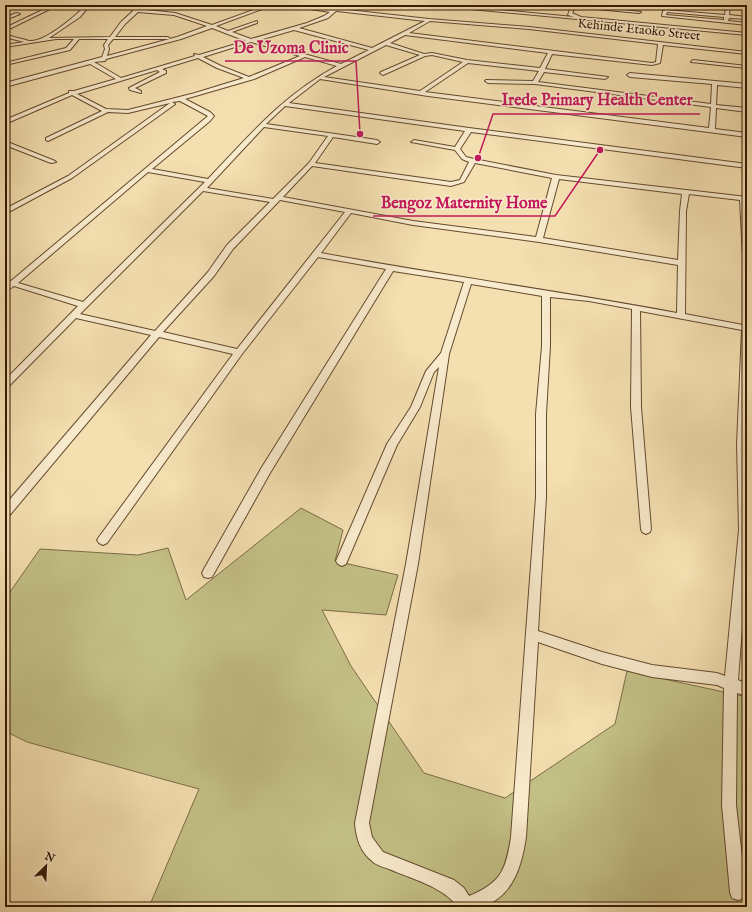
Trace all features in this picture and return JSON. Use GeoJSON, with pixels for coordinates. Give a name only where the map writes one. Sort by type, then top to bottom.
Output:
{"type":"FeatureCollection","features":[{"type":"Feature","properties":{"kind":"street"},"geometry":{"type":"LineString","coordinates":[[5,30],[56,5]]}},
{"type":"Feature","properties":{"kind":"street"},"geometry":{"type":"LineString","coordinates":[[43,40],[78,16],[88,5]]}},
{"type":"Feature","properties":{"kind":"street"},"geometry":{"type":"LineString","coordinates":[[103,60],[107,49],[106,46],[112,37],[136,11],[134,9],[137,5]]}},
{"type":"Feature","properties":{"kind":"street"},"geometry":{"type":"LineString","coordinates":[[5,85],[92,63],[179,38],[271,5]]}},
{"type":"Feature","properties":{"kind":"street","name":"Kehinde Etaoko Street"},"geometry":{"type":"LineString","coordinates":[[285,5],[315,9],[338,7],[401,17],[503,25],[747,53]]}},
{"type":"Feature","properties":{"kind":"street"},"geometry":{"type":"LineString","coordinates":[[315,9],[322,5]]}},
{"type":"Feature","properties":{"kind":"street"},"geometry":{"type":"LineString","coordinates":[[328,5],[338,7]]}},
{"type":"Feature","properties":{"kind":"street"},"geometry":{"type":"LineString","coordinates":[[430,5],[564,21],[747,34]]}},
{"type":"Feature","properties":{"kind":"street"},"geometry":{"type":"LineString","coordinates":[[557,32],[564,21],[568,5],[639,12]]}},
{"type":"Feature","properties":{"kind":"street"},"geometry":{"type":"LineString","coordinates":[[574,5],[570,14],[571,16],[639,22]]}},
{"type":"Feature","properties":{"kind":"street"},"geometry":{"type":"LineString","coordinates":[[724,5],[747,7]]}},
{"type":"Feature","properties":{"kind":"street"},"geometry":{"type":"LineString","coordinates":[[728,5],[726,22],[729,28]]}},
{"type":"Feature","properties":{"kind":"street"},"geometry":{"type":"LineString","coordinates":[[660,6],[727,14],[747,18]]}},
{"type":"Feature","properties":{"kind":"street"},"geometry":{"type":"LineString","coordinates":[[5,121],[72,93],[319,20],[338,7]]}},
{"type":"Feature","properties":{"kind":"street"},"geometry":{"type":"LineString","coordinates":[[747,14],[704,14],[665,10],[664,16],[747,24]]}},
{"type":"Feature","properties":{"kind":"street"},"geometry":{"type":"LineString","coordinates":[[136,11],[166,12],[214,26],[250,41],[343,66]]}},
{"type":"Feature","properties":{"kind":"street"},"geometry":{"type":"LineString","coordinates":[[255,11],[263,12]]}},
{"type":"Feature","properties":{"kind":"street"},"geometry":{"type":"LineString","coordinates":[[685,18],[686,12]]}},
{"type":"Feature","properties":{"kind":"street"},"geometry":{"type":"LineString","coordinates":[[5,19],[18,14]]}},
{"type":"Feature","properties":{"kind":"street"},"geometry":{"type":"LineString","coordinates":[[704,14],[704,20]]}},
{"type":"Feature","properties":{"kind":"street"},"geometry":{"type":"LineString","coordinates":[[396,21],[401,17]]}},
{"type":"Feature","properties":{"kind":"street"},"geometry":{"type":"LineString","coordinates":[[409,22],[414,18]]}},
{"type":"Feature","properties":{"kind":"street"},"geometry":{"type":"LineString","coordinates":[[694,19],[694,25],[747,30]]}},
{"type":"Feature","properties":{"kind":"street"},"geometry":{"type":"LineString","coordinates":[[5,385],[84,305],[143,249],[166,223],[202,189],[208,181],[292,97],[321,78],[387,44],[429,20]]}},
{"type":"Feature","properties":{"kind":"street"},"geometry":{"type":"LineString","coordinates":[[228,32],[256,22]]}},
{"type":"Feature","properties":{"kind":"street"},"geometry":{"type":"LineString","coordinates":[[292,28],[374,50]]}},
{"type":"Feature","properties":{"kind":"street"},"geometry":{"type":"LineString","coordinates":[[405,34],[484,46],[550,51],[656,64],[658,63],[661,43]]}},
{"type":"Feature","properties":{"kind":"street"},"geometry":{"type":"LineString","coordinates":[[5,36],[30,42]]}},
{"type":"Feature","properties":{"kind":"street"},"geometry":{"type":"LineString","coordinates":[[5,64],[68,49],[78,38]]}},
{"type":"Feature","properties":{"kind":"street"},"geometry":{"type":"LineString","coordinates":[[5,46],[43,40],[78,38],[179,38]]}},
{"type":"Feature","properties":{"kind":"street"},"geometry":{"type":"LineString","coordinates":[[387,44],[424,55]]}},
{"type":"Feature","properties":{"kind":"street"},"geometry":{"type":"LineString","coordinates":[[536,84],[534,82],[542,70],[550,51]]}},
{"type":"Feature","properties":{"kind":"street"},"geometry":{"type":"LineString","coordinates":[[383,72],[424,55],[432,54],[467,61],[605,77]]}},
{"type":"Feature","properties":{"kind":"street"},"geometry":{"type":"LineString","coordinates":[[72,93],[106,111],[124,112],[181,99],[247,78],[291,62],[304,55]]}},
{"type":"Feature","properties":{"kind":"street"},"geometry":{"type":"LineString","coordinates":[[197,56],[247,78]]}},
{"type":"Feature","properties":{"kind":"street"},"geometry":{"type":"LineString","coordinates":[[421,93],[431,84],[449,75],[467,61]]}},
{"type":"Feature","properties":{"kind":"street"},"geometry":{"type":"LineString","coordinates":[[693,62],[747,67]]}},
{"type":"Feature","properties":{"kind":"street"},"geometry":{"type":"LineString","coordinates":[[92,63],[119,78]]}},
{"type":"Feature","properties":{"kind":"street"},"geometry":{"type":"LineString","coordinates":[[139,92],[132,88],[164,72],[155,68]]}},
{"type":"Feature","properties":{"kind":"street"},"geometry":{"type":"LineString","coordinates":[[630,75],[747,86]]}},
{"type":"Feature","properties":{"kind":"street"},"geometry":{"type":"LineString","coordinates":[[321,78],[421,93],[747,135]]}},
{"type":"Feature","properties":{"kind":"street"},"geometry":{"type":"LineString","coordinates":[[488,81],[536,84],[747,110]]}},
{"type":"Feature","properties":{"kind":"street"},"geometry":{"type":"LineString","coordinates":[[712,131],[714,83]]}},
{"type":"Feature","properties":{"kind":"street"},"geometry":{"type":"LineString","coordinates":[[5,290],[9,282],[208,120],[210,116],[202,109],[181,99]]}},
{"type":"Feature","properties":{"kind":"street"},"geometry":{"type":"LineString","coordinates":[[5,212],[70,177],[163,109],[181,99]]}},
{"type":"Feature","properties":{"kind":"street"},"geometry":{"type":"LineString","coordinates":[[285,104],[469,130],[747,166]]}},
{"type":"Feature","properties":{"kind":"street"},"geometry":{"type":"LineString","coordinates":[[48,139],[106,111]]}},
{"type":"Feature","properties":{"kind":"street"},"geometry":{"type":"LineString","coordinates":[[263,125],[377,142]]}},
{"type":"Feature","properties":{"kind":"street"},"geometry":{"type":"LineString","coordinates":[[457,149],[469,130]]}},
{"type":"Feature","properties":{"kind":"street"},"geometry":{"type":"LineString","coordinates":[[5,513],[156,335],[211,274],[230,247],[311,164],[332,135]]}},
{"type":"Feature","properties":{"kind":"street"},"geometry":{"type":"LineString","coordinates":[[414,142],[457,149],[464,158],[556,177],[745,199],[747,256]]}},
{"type":"Feature","properties":{"kind":"street"},"geometry":{"type":"LineString","coordinates":[[5,143],[53,162]]}},
{"type":"Feature","properties":{"kind":"street"},"geometry":{"type":"LineString","coordinates":[[311,164],[451,184],[462,181],[473,160]]}},
{"type":"Feature","properties":{"kind":"street"},"geometry":{"type":"LineString","coordinates":[[147,170],[208,181]]}},
{"type":"Feature","properties":{"kind":"street"},"geometry":{"type":"LineString","coordinates":[[539,240],[556,177]]}},
{"type":"Feature","properties":{"kind":"street"},"geometry":{"type":"LineString","coordinates":[[202,189],[349,211],[421,224],[539,240],[682,263]]}},
{"type":"Feature","properties":{"kind":"street"},"geometry":{"type":"LineString","coordinates":[[681,315],[683,211],[686,192]]}},
{"type":"Feature","properties":{"kind":"street"},"geometry":{"type":"LineString","coordinates":[[103,540],[239,352],[349,211]]}},
{"type":"Feature","properties":{"kind":"street"},"geometry":{"type":"LineString","coordinates":[[316,254],[546,294],[589,299],[636,308],[747,324],[742,444],[744,530],[731,683],[729,806],[738,892]]}},
{"type":"Feature","properties":{"kind":"street"},"geometry":{"type":"LineString","coordinates":[[208,573],[266,470],[391,268]]}},
{"type":"Feature","properties":{"kind":"street"},"geometry":{"type":"LineString","coordinates":[[468,281],[445,354],[412,564],[362,824],[363,838],[370,849],[378,857],[448,886],[458,894],[466,906],[491,894],[503,883],[511,871],[516,848],[533,635],[541,497],[541,414],[546,346],[546,294]]}},
{"type":"Feature","properties":{"kind":"street"},"geometry":{"type":"LineString","coordinates":[[9,282],[84,305]]}},
{"type":"Feature","properties":{"kind":"street"},"geometry":{"type":"LineString","coordinates":[[636,308],[636,407],[646,529]]}},
{"type":"Feature","properties":{"kind":"street"},"geometry":{"type":"LineString","coordinates":[[74,315],[156,335],[239,352]]}},
{"type":"Feature","properties":{"kind":"street"},"geometry":{"type":"LineString","coordinates":[[342,561],[392,444],[415,407],[430,371],[445,354]]}},
{"type":"Feature","properties":{"kind":"street"},"geometry":{"type":"LineString","coordinates":[[533,635],[602,658],[652,671],[717,679],[747,690]]}},
{"type":"Feature","properties":{"kind":"shaded area"},"geometry":{"type":"Polygon","coordinates":[[[301,508],[343,530],[335,561],[398,575],[386,615],[322,610],[351,666],[424,773],[505,798],[615,724],[627,671],[747,697],[747,890],[742,907],[149,907],[199,789],[27,742],[5,731],[5,599],[40,549],[138,555],[168,548],[186,600],[301,508]]]}},
{"type":"Feature","properties":{"kind":"place","name":"De Uzoma Clinic"},"geometry":{"type":"Point","coordinates":[360,134]}},
{"type":"Feature","properties":{"kind":"place","name":"Bengoz Maternity Home"},"geometry":{"type":"Point","coordinates":[600,150]}},
{"type":"Feature","properties":{"kind":"place","name":"Irede Primary Health Center"},"geometry":{"type":"Point","coordinates":[478,158]}}]}
